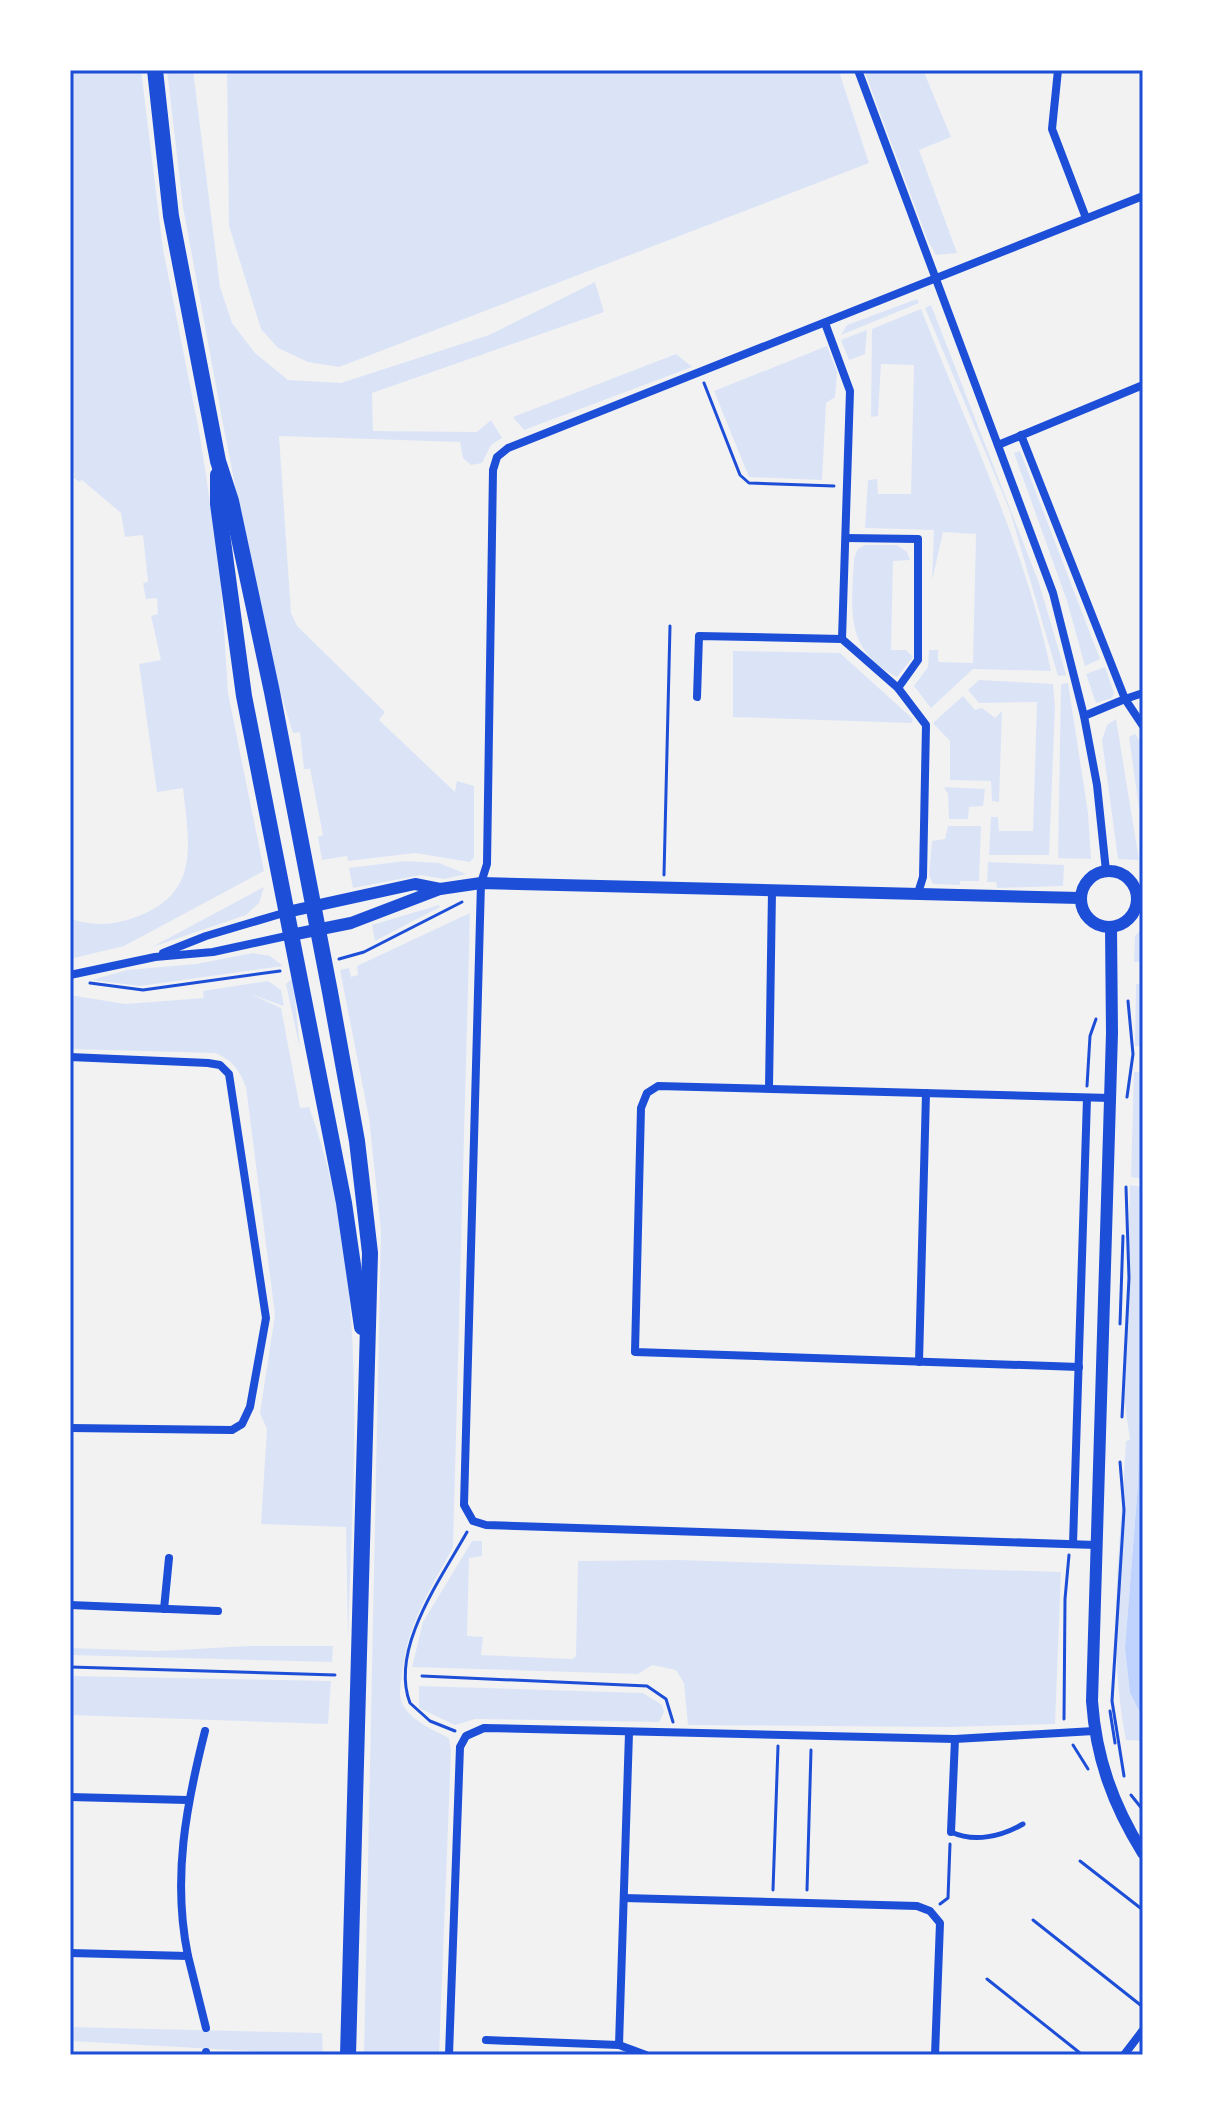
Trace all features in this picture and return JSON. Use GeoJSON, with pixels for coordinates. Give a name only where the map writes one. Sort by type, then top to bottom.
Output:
{"type":"FeatureCollection","features":[{"type":"Feature","properties":{"kind":"main road"},"geometry":{"type":"LineString","coordinates":[[155,70],[171,216],[218,461],[231,501],[269,677],[318,930],[364,1194],[372,1276],[348,2055]]}},
{"type":"Feature","properties":{"kind":"main road"},"geometry":{"type":"LineString","coordinates":[[218,461],[218,504],[244,696],[352,1251],[368,1379]]}},
{"type":"Feature","properties":{"kind":"street"},"geometry":{"type":"LineString","coordinates":[[858,70],[1053,593],[1084,716],[1097,785],[1106,871]]}},
{"type":"Feature","properties":{"kind":"street"},"geometry":{"type":"LineString","coordinates":[[1058,70],[1052,129],[1086,218]]}},
{"type":"Feature","properties":{"kind":"street"},"geometry":{"type":"LineString","coordinates":[[1096,1545],[501,1526],[473,1521],[464,1505],[481,883],[487,864],[493,470],[502,452],[1143,196]]}},
{"type":"Feature","properties":{"kind":"street"},"geometry":{"type":"LineString","coordinates":[[825,323],[850,391],[842,639]]}},
{"type":"Feature","properties":{"kind":"street"},"geometry":{"type":"LineString","coordinates":[[998,445],[1143,385]]}},
{"type":"Feature","properties":{"kind":"street"},"geometry":{"type":"LineString","coordinates":[[1021,435],[1125,699],[1143,726]]}},
{"type":"Feature","properties":{"kind":"street"},"geometry":{"type":"LineString","coordinates":[[846,538],[918,539],[918,660],[898,688]]}},
{"type":"Feature","properties":{"kind":"street"},"geometry":{"type":"LineString","coordinates":[[697,697],[699,636],[842,639],[898,688],[926,725],[923,877],[918,893]]}},
{"type":"Feature","properties":{"kind":"street"},"geometry":{"type":"LineString","coordinates":[[1084,716],[1143,693]]}},
{"type":"Feature","properties":{"kind":"street"},"geometry":{"type":"LineString","coordinates":[[1106,871],[1128,878],[1140,900],[1132,915],[1111,927],[1089,920],[1080,898],[1086,882],[1106,871]]}},
{"type":"Feature","properties":{"kind":"street"},"geometry":{"type":"LineString","coordinates":[[70,975],[155,957],[213,952],[351,923],[440,889],[481,883],[1080,898]]}},
{"type":"Feature","properties":{"kind":"street"},"geometry":{"type":"LineString","coordinates":[[155,957],[206,936],[287,912],[415,884],[440,889]]}},
{"type":"Feature","properties":{"kind":"street"},"geometry":{"type":"LineString","coordinates":[[769,1088],[772,891]]}},
{"type":"Feature","properties":{"kind":"street"},"geometry":{"type":"LineString","coordinates":[[1111,927],[1110,1098],[1096,1545],[1094,1731],[1114,1800],[1143,1853]]}},
{"type":"Feature","properties":{"kind":"street"},"geometry":{"type":"LineString","coordinates":[[70,1057],[208,1063],[220,1065],[229,1074],[266,1318],[250,1407],[242,1424],[232,1430],[70,1428]]}},
{"type":"Feature","properties":{"kind":"street"},"geometry":{"type":"LineString","coordinates":[[1079,1367],[635,1352],[643,1099],[658,1086],[1110,1098]]}},
{"type":"Feature","properties":{"kind":"street"},"geometry":{"type":"LineString","coordinates":[[919,1362],[926,1093]]}},
{"type":"Feature","properties":{"kind":"street"},"geometry":{"type":"LineString","coordinates":[[1073,1544],[1087,1098]]}},
{"type":"Feature","properties":{"kind":"street"},"geometry":{"type":"LineString","coordinates":[[164,1609],[169,1558]]}},
{"type":"Feature","properties":{"kind":"street"},"geometry":{"type":"LineString","coordinates":[[70,1605],[218,1611]]}},
{"type":"Feature","properties":{"kind":"street"},"geometry":{"type":"LineString","coordinates":[[449,2055],[460,1747],[466,1736],[484,1728],[955,1739],[1094,1731]]}},
{"type":"Feature","properties":{"kind":"street"},"geometry":{"type":"LineString","coordinates":[[205,1731],[187,1800],[180,1916],[206,2028]]}},
{"type":"Feature","properties":{"kind":"street"},"geometry":{"type":"LineString","coordinates":[[619,2045],[629,1733]]}},
{"type":"Feature","properties":{"kind":"street"},"geometry":{"type":"LineString","coordinates":[[951,1832],[955,1739]]}},
{"type":"Feature","properties":{"kind":"street"},"geometry":{"type":"LineString","coordinates":[[70,1797],[187,1800]]}},
{"type":"Feature","properties":{"kind":"street"},"geometry":{"type":"LineString","coordinates":[[624,1898],[917,1906],[930,1911],[940,1923],[935,2055]]}},
{"type":"Feature","properties":{"kind":"street"},"geometry":{"type":"LineString","coordinates":[[70,1953],[188,1956]]}},
{"type":"Feature","properties":{"kind":"street"},"geometry":{"type":"LineString","coordinates":[[1124,2055],[1143,2030]]}},
{"type":"Feature","properties":{"kind":"street"},"geometry":{"type":"LineString","coordinates":[[486,2040],[619,2045],[646,2055]]}},
{"type":"Feature","properties":{"kind":"lane"},"geometry":{"type":"LineString","coordinates":[[951,1832],[960,1836],[1002,1835],[1023,1824]]}},
{"type":"Feature","properties":{"kind":"path"},"geometry":{"type":"LineString","coordinates":[[699,372],[740,475],[749,483],[847,486]]}},
{"type":"Feature","properties":{"kind":"path"},"geometry":{"type":"LineString","coordinates":[[664,889],[670,626]]}},
{"type":"Feature","properties":{"kind":"path"},"geometry":{"type":"LineString","coordinates":[[1087,1098],[1090,1036],[1100,1012]]}},
{"type":"Feature","properties":{"kind":"path"},"geometry":{"type":"LineString","coordinates":[[1122,1417],[1129,1278],[1126,1187]]}},
{"type":"Feature","properties":{"kind":"path"},"geometry":{"type":"LineString","coordinates":[[1114,1476],[1117,1462],[1124,1510],[1112,1701],[1126,1782]]}},
{"type":"Feature","properties":{"kind":"path"},"geometry":{"type":"LineString","coordinates":[[466,1736],[415,1711],[407,1697],[407,1655],[418,1619],[473,1521]]}},
{"type":"Feature","properties":{"kind":"path"},"geometry":{"type":"LineString","coordinates":[[1110,1621],[1109,1707],[1119,1782]]}},
{"type":"Feature","properties":{"kind":"path"},"geometry":{"type":"LineString","coordinates":[[70,1667],[335,1675]]}},
{"type":"Feature","properties":{"kind":"path"},"geometry":{"type":"LineString","coordinates":[[422,1676],[647,1686],[666,1699],[674,1733]]}},
{"type":"Feature","properties":{"kind":"path"},"geometry":{"type":"LineString","coordinates":[[773,1902],[779,1737]]}},
{"type":"Feature","properties":{"kind":"path"},"geometry":{"type":"LineString","coordinates":[[807,1903],[811,1738]]}},
{"type":"Feature","properties":{"kind":"path"},"geometry":{"type":"LineString","coordinates":[[1122,1789],[1128,1803]]}},
{"type":"Feature","properties":{"kind":"path"},"geometry":{"type":"LineString","coordinates":[[1129,1790],[1143,1810]]}},
{"type":"Feature","properties":{"kind":"path"},"geometry":{"type":"LineString","coordinates":[[930,1911],[948,1898],[951,1832]]}},
{"type":"Feature","properties":{"kind":"path"},"geometry":{"type":"LineString","coordinates":[[1080,1861],[1143,1910]]}},
{"type":"Feature","properties":{"kind":"path"},"geometry":{"type":"LineString","coordinates":[[1033,1920],[1143,2007]]}},
{"type":"Feature","properties":{"kind":"path"},"geometry":{"type":"LineString","coordinates":[[987,1979],[1080,2053]]}},
{"type":"Feature","properties":{"kind":"shaded area"},"geometry":{"type":"Polygon","coordinates":[[[70,70],[141,70],[163,249],[200,436],[220,568],[228,693],[264,871],[124,946],[70,959],[70,918],[95,924],[120,922],[157,907],[172,895],[181,881],[188,848],[183,788],[157,792],[139,664],[161,660],[151,616],[158,614],[157,598],[146,599],[143,583],[148,582],[143,535],[125,537],[121,513],[82,480],[79,482],[73,477],[75,474],[70,469],[70,70]]]}},
{"type":"Feature","properties":{"kind":"shaded area"},"geometry":{"type":"Polygon","coordinates":[[[167,70],[193,70],[220,287],[232,323],[255,353],[288,380],[341,383],[489,335],[595,282],[604,312],[372,393],[373,431],[477,432],[491,420],[502,438],[491,445],[482,463],[471,465],[463,458],[460,442],[279,436],[291,613],[297,626],[385,712],[379,720],[455,792],[457,781],[474,786],[474,857],[470,862],[415,853],[348,861],[347,856],[322,860],[318,837],[323,835],[310,769],[304,769],[300,732],[293,733],[268,651],[223,424],[183,207],[167,70]]]}},
{"type":"Feature","properties":{"kind":"shaded area"},"geometry":{"type":"Polygon","coordinates":[[[227,70],[844,70],[840,75],[869,163],[339,367],[308,362],[278,348],[261,329],[229,226],[227,70]]]}},
{"type":"Feature","properties":{"kind":"shaded area"},"geometry":{"type":"Polygon","coordinates":[[[864,70],[923,70],[951,137],[919,150],[957,253],[936,255],[928,241],[864,70]]]}},
{"type":"Feature","properties":{"kind":"shaded area"},"geometry":{"type":"Polygon","coordinates":[[[917,299],[919,303],[841,335],[847,325],[917,299]]]}},
{"type":"Feature","properties":{"kind":"shaded area"},"geometry":{"type":"Polygon","coordinates":[[[931,305],[1039,583],[1066,675],[1058,676],[1010,511],[925,308],[931,305]]]}},
{"type":"Feature","properties":{"kind":"shaded area"},"geometry":{"type":"Polygon","coordinates":[[[921,309],[1011,533],[1051,671],[973,669],[931,708],[914,686],[928,667],[929,650],[938,650],[938,662],[973,663],[976,534],[943,532],[932,581],[934,530],[865,528],[868,480],[877,479],[878,494],[911,494],[914,365],[881,364],[878,416],[871,417],[872,329],[921,309]]]}},
{"type":"Feature","properties":{"kind":"shaded area"},"geometry":{"type":"Polygon","coordinates":[[[867,330],[865,354],[849,360],[841,340],[867,330]]]}},
{"type":"Feature","properties":{"kind":"shaded area"},"geometry":{"type":"Polygon","coordinates":[[[827,346],[837,372],[835,397],[826,403],[822,480],[749,477],[714,391],[827,346]]]}},
{"type":"Feature","properties":{"kind":"shaded area"},"geometry":{"type":"Polygon","coordinates":[[[676,354],[692,367],[524,430],[513,417],[676,354]]]}},
{"type":"Feature","properties":{"kind":"shaded area"},"geometry":{"type":"Polygon","coordinates":[[[1020,451],[1100,659],[1085,666],[1067,601],[1014,453],[1020,451]]]}},
{"type":"Feature","properties":{"kind":"shaded area"},"geometry":{"type":"Polygon","coordinates":[[[865,545],[897,545],[907,552],[910,560],[893,561],[891,650],[906,650],[913,657],[897,677],[867,654],[854,626],[854,558],[858,549],[865,545]]]}},
{"type":"Feature","properties":{"kind":"shaded area"},"geometry":{"type":"Polygon","coordinates":[[[733,651],[840,653],[913,719],[912,723],[733,717],[733,651]]]}},
{"type":"Feature","properties":{"kind":"shaded area"},"geometry":{"type":"Polygon","coordinates":[[[1105,667],[1114,693],[1112,698],[1096,703],[1086,674],[1105,667]]]}},
{"type":"Feature","properties":{"kind":"shaded area"},"geometry":{"type":"Polygon","coordinates":[[[979,680],[1053,684],[1055,707],[1049,855],[989,855],[991,817],[998,817],[999,831],[1033,831],[1037,702],[979,703],[968,690],[979,680]]]}},
{"type":"Feature","properties":{"kind":"shaded area"},"geometry":{"type":"Polygon","coordinates":[[[1068,683],[1088,813],[1091,859],[1058,858],[1061,684],[1068,683]]]}},
{"type":"Feature","properties":{"kind":"shaded area"},"geometry":{"type":"Polygon","coordinates":[[[963,696],[975,710],[982,708],[995,718],[1002,711],[999,802],[992,801],[991,781],[950,780],[950,741],[933,723],[963,696]]]}},
{"type":"Feature","properties":{"kind":"shaded area"},"geometry":{"type":"Polygon","coordinates":[[[1116,719],[1139,860],[1118,859],[1102,740],[1107,725],[1116,719]]]}},
{"type":"Feature","properties":{"kind":"shaded area"},"geometry":{"type":"Polygon","coordinates":[[[1135,734],[1143,745],[1143,807],[1139,808],[1129,737],[1135,734]]]}},
{"type":"Feature","properties":{"kind":"shaded area"},"geometry":{"type":"Polygon","coordinates":[[[944,787],[985,789],[983,806],[969,807],[968,819],[949,819],[948,794],[944,787]]]}},
{"type":"Feature","properties":{"kind":"shaded area"},"geometry":{"type":"Polygon","coordinates":[[[948,826],[981,826],[979,881],[960,881],[960,885],[933,884],[929,875],[932,841],[945,839],[948,826]]]}},
{"type":"Feature","properties":{"kind":"shaded area"},"geometry":{"type":"Polygon","coordinates":[[[405,861],[439,863],[466,874],[444,879],[421,875],[353,888],[349,868],[405,861]]]}},
{"type":"Feature","properties":{"kind":"shaded area"},"geometry":{"type":"Polygon","coordinates":[[[988,862],[1064,865],[1063,886],[997,888],[996,882],[987,882],[988,862]]]}},
{"type":"Feature","properties":{"kind":"shaded area"},"geometry":{"type":"Polygon","coordinates":[[[264,887],[259,903],[246,915],[152,947],[264,887]]]}},
{"type":"Feature","properties":{"kind":"shaded area"},"geometry":{"type":"Polygon","coordinates":[[[440,907],[375,941],[372,925],[440,907]]]}},
{"type":"Feature","properties":{"kind":"shaded area"},"geometry":{"type":"Polygon","coordinates":[[[470,913],[453,1547],[414,1623],[400,1690],[401,1702],[407,1711],[449,1738],[451,1751],[439,2055],[364,2055],[381,1231],[369,1118],[340,970],[349,968],[351,977],[358,975],[357,966],[470,913]]]}},
{"type":"Feature","properties":{"kind":"shaded area"},"geometry":{"type":"Polygon","coordinates":[[[1143,928],[1143,962],[1134,962],[1135,936],[1143,928]]]}},
{"type":"Feature","properties":{"kind":"shaded area"},"geometry":{"type":"Polygon","coordinates":[[[253,953],[270,956],[283,966],[140,986],[92,980],[127,970],[196,964],[253,953]]]}},
{"type":"Feature","properties":{"kind":"shaded area"},"geometry":{"type":"Polygon","coordinates":[[[293,977],[300,1049],[286,984],[293,977]]]}},
{"type":"Feature","properties":{"kind":"shaded area"},"geometry":{"type":"Polygon","coordinates":[[[268,981],[281,990],[284,1006],[250,994],[281,1008],[300,1108],[309,1107],[329,1171],[342,1237],[354,1371],[348,1640],[346,1527],[261,1524],[267,1429],[260,1413],[275,1315],[246,1087],[238,1070],[215,1053],[70,1049],[70,995],[125,1004],[204,998],[203,991],[268,981]]]}},
{"type":"Feature","properties":{"kind":"shaded area"},"geometry":{"type":"Polygon","coordinates":[[[1136,984],[1143,984],[1143,1046],[1135,1046],[1136,984]]]}},
{"type":"Feature","properties":{"kind":"shaded area"},"geometry":{"type":"Polygon","coordinates":[[[1134,1072],[1143,1072],[1143,1179],[1131,1177],[1134,1072]]]}},
{"type":"Feature","properties":{"kind":"shaded area"},"geometry":{"type":"Polygon","coordinates":[[[1130,1185],[1143,1187],[1143,1210],[1138,1484],[1125,1648],[1130,1693],[1143,1718],[1143,1741],[1126,1740],[1120,1703],[1116,1628],[1126,1441],[1130,1440],[1124,1398],[1130,1185]]]}},
{"type":"Feature","properties":{"kind":"shaded area"},"geometry":{"type":"Polygon","coordinates":[[[472,1541],[482,1541],[482,1556],[469,1558],[467,1636],[483,1637],[481,1655],[572,1659],[576,1656],[578,1561],[677,1560],[1061,1572],[1055,1724],[949,1727],[688,1725],[684,1683],[676,1670],[652,1665],[638,1674],[412,1667],[423,1622],[472,1541]]]}},
{"type":"Feature","properties":{"kind":"shaded area"},"geometry":{"type":"Polygon","coordinates":[[[248,1646],[333,1646],[332,1662],[70,1655],[70,1648],[159,1651],[248,1646]]]}},
{"type":"Feature","properties":{"kind":"shaded area"},"geometry":{"type":"Polygon","coordinates":[[[70,1676],[331,1681],[328,1724],[70,1715],[70,1676]]]}},
{"type":"Feature","properties":{"kind":"shaded area"},"geometry":{"type":"Polygon","coordinates":[[[419,1686],[643,1693],[662,1705],[664,1712],[659,1722],[475,1719],[455,1725],[419,1708],[419,1686]]]}},
{"type":"Feature","properties":{"kind":"shaded area"},"geometry":{"type":"Polygon","coordinates":[[[70,2027],[322,2033],[323,2055],[70,2041],[70,2027]]]}},
{"type":"Feature","properties":{"kind":"water"},"geometry":{"type":"Polygon","coordinates":[[[1143,1210],[1143,1718],[1130,1693],[1125,1648],[1138,1484],[1143,1210]]]}}]}
